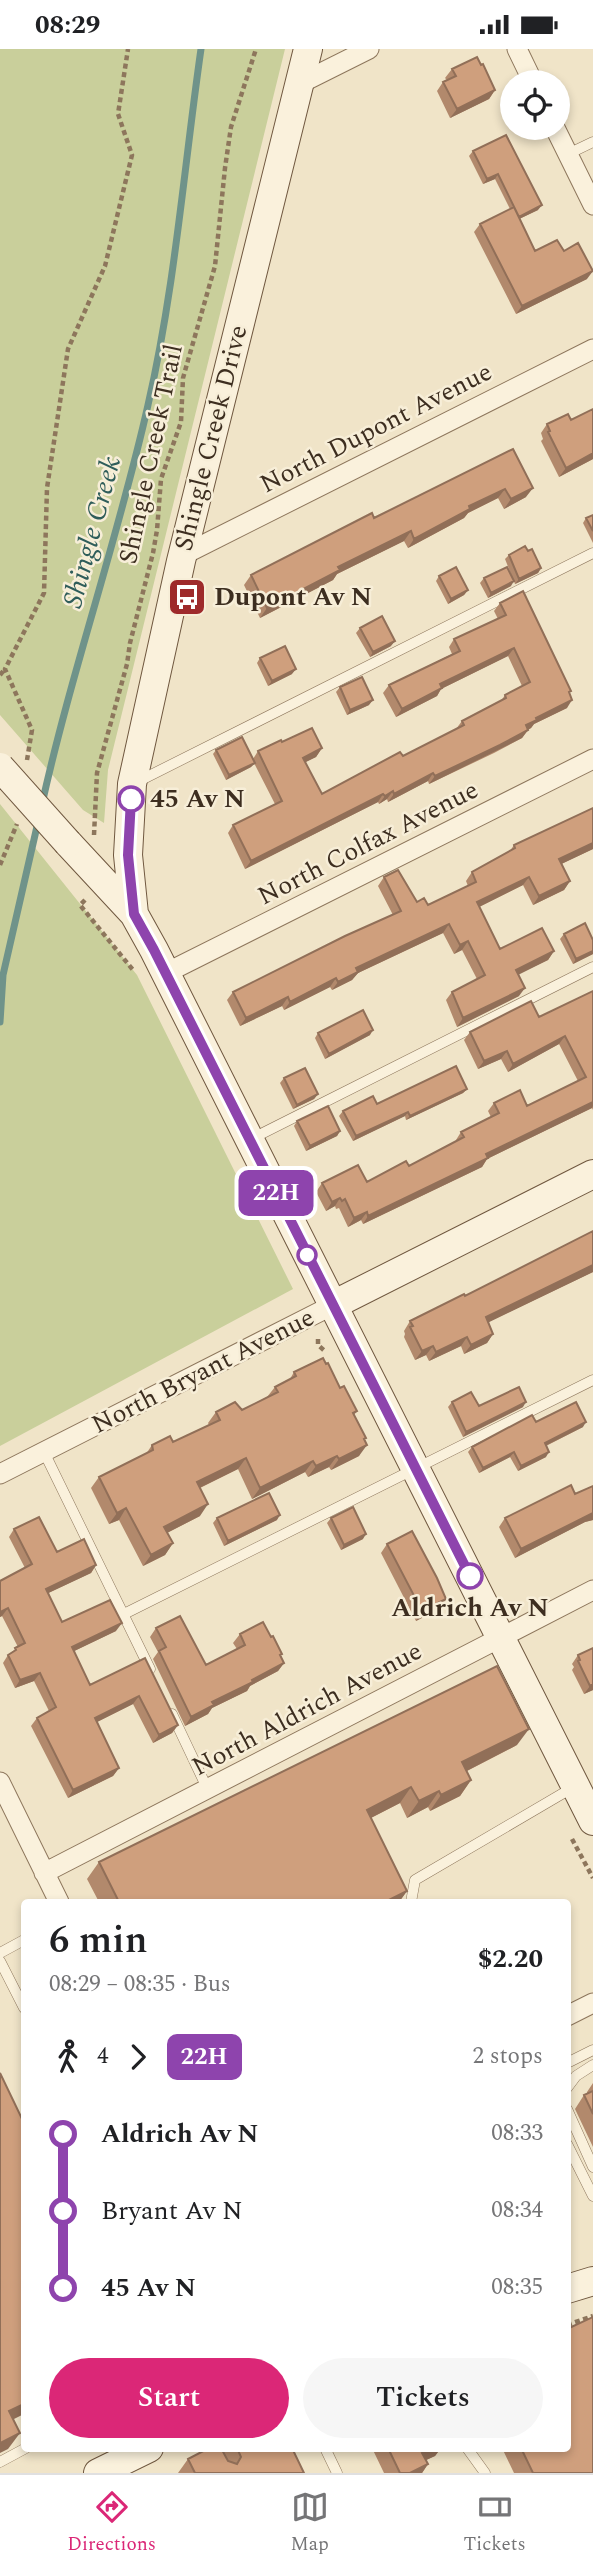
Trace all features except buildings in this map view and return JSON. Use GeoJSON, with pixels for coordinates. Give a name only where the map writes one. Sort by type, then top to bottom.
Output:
{"type":"FeatureCollection","features":[{"type":"Feature","properties":{"kind":"street","name":"Shingle Creek Drive"},"geometry":{"type":"LineString","coordinates":[[134,914],[128,855],[132,784],[183,555],[308,49]]}},
{"type":"Feature","properties":{"kind":"street"},"geometry":{"type":"LineString","coordinates":[[297,85],[369,49]]}},
{"type":"Feature","properties":{"kind":"street"},"geometry":{"type":"LineString","coordinates":[[517,49],[528,70]]}},
{"type":"Feature","properties":{"kind":"street"},"geometry":{"type":"LineString","coordinates":[[561,140],[593,205]]}},
{"type":"Feature","properties":{"kind":"street","name":"North Dupont Avenue"},"geometry":{"type":"LineString","coordinates":[[183,555],[593,349]]}},
{"type":"Feature","properties":{"kind":"street","name":"North Colfax Avenue"},"geometry":{"type":"LineString","coordinates":[[166,973],[593,759]]}},
{"type":"Feature","properties":{"kind":"street"},"geometry":{"type":"LineString","coordinates":[[13,767],[68,842],[134,914],[500,1637],[586,1799]]}},
{"type":"Feature","properties":{"kind":"street","name":"North Bryant Avenue"},"geometry":{"type":"LineString","coordinates":[[0,1474],[593,1174]]}},
{"type":"Feature","properties":{"kind":"street","name":"North Aldrich Avenue"},"geometry":{"type":"LineString","coordinates":[[44,1873],[593,1590]]}},
{"type":"Feature","properties":{"kind":"street"},"geometry":{"type":"LineString","coordinates":[[0,1782],[57,1899]]}},
{"type":"Feature","properties":{"kind":"street"},"geometry":{"type":"LineString","coordinates":[[571,2014],[593,2003]]}},
{"type":"Feature","properties":{"kind":"street"},"geometry":{"type":"LineString","coordinates":[[571,2288],[593,2281]]}},
{"type":"Feature","properties":{"kind":"street"},"geometry":{"type":"LineString","coordinates":[[98,2473],[135,2458]]}},
{"type":"Feature","properties":{"kind":"lane"},"geometry":{"type":"LineString","coordinates":[[568,154],[593,142]]}},
{"type":"Feature","properties":{"kind":"lane"},"geometry":{"type":"LineString","coordinates":[[132,784],[593,553]]}},
{"type":"Feature","properties":{"kind":"lane"},"geometry":{"type":"LineString","coordinates":[[250,1140],[593,967]]}},
{"type":"Feature","properties":{"kind":"lane"},"geometry":{"type":"LineString","coordinates":[[124,1614],[593,1380]]}},
{"type":"Feature","properties":{"kind":"lane"},"geometry":{"type":"LineString","coordinates":[[44,1452],[153,1675]]}},
{"type":"Feature","properties":{"kind":"lane"},"geometry":{"type":"LineString","coordinates":[[165,1700],[208,1790]]}},
{"type":"Feature","properties":{"kind":"lane"},"geometry":{"type":"LineString","coordinates":[[412,1899],[415,1880],[553,1797],[586,1799]]}},
{"type":"Feature","properties":{"kind":"lane"},"geometry":{"type":"LineString","coordinates":[[0,1953],[21,1942]]}},
{"type":"Feature","properties":{"kind":"lane"},"geometry":{"type":"LineString","coordinates":[[0,1961],[21,2002]]}},
{"type":"Feature","properties":{"kind":"lane"},"geometry":{"type":"LineString","coordinates":[[571,2061],[593,2050]]}},
{"type":"Feature","properties":{"kind":"lane"},"geometry":{"type":"LineString","coordinates":[[571,2083],[593,2065]]}},
{"type":"Feature","properties":{"kind":"lane"},"geometry":{"type":"LineString","coordinates":[[571,2118],[593,2167]]}},
{"type":"Feature","properties":{"kind":"lane"},"geometry":{"type":"LineString","coordinates":[[571,2152],[593,2196]]}},
{"type":"Feature","properties":{"kind":"lane"},"geometry":{"type":"LineString","coordinates":[[0,2462],[21,2451]]}},
{"type":"Feature","properties":{"kind":"lane"},"geometry":{"type":"LineString","coordinates":[[327,2452],[337,2473]]}},
{"type":"Feature","properties":{"kind":"lane"},"geometry":{"type":"LineString","coordinates":[[470,2452],[485,2473]]}},
{"type":"Feature","properties":{"kind":"path"},"geometry":{"type":"LineString","coordinates":[[0,675],[44,593],[47,488],[68,349],[105,266],[132,155],[118,114],[128,49]]}},
{"type":"Feature","properties":{"kind":"path","name":"Shingle Creek Trail"},"geometry":{"type":"LineString","coordinates":[[91,867],[97,773],[124,677],[154,549],[161,479],[181,422],[183,378],[215,266],[231,127],[256,49]]}},
{"type":"Feature","properties":{"kind":"path"},"geometry":{"type":"LineString","coordinates":[[5,669],[32,730],[13,767]]}},
{"type":"Feature","properties":{"kind":"path"},"geometry":{"type":"LineString","coordinates":[[0,865],[16,828],[18,816]]}},
{"type":"Feature","properties":{"kind":"path"},"geometry":{"type":"LineString","coordinates":[[571,2324],[593,2316]]}},
{"type":"Feature","properties":{"kind":"green space"},"geometry":{"type":"Polygon","coordinates":[[[0,49],[285,49],[108,770],[104,823],[83,810],[0,715],[0,49]]]}},
{"type":"Feature","properties":{"kind":"green space"},"geometry":{"type":"Polygon","coordinates":[[[0,804],[137,975],[293,1289],[0,1446],[0,804]]]}},
{"type":"Feature","properties":{"kind":"waterway","name":"Shingle Creek"},"geometry":{"type":"LineString","coordinates":[[42,804],[148,405],[172,272],[201,49]]}},
{"type":"Feature","properties":{"kind":"waterway","name":"Shingle Creek"},"geometry":{"type":"LineString","coordinates":[[0,1022],[3,975],[38,822]]}},
{"type":"Feature","properties":{"kind":"bus line","name":"22H"},"geometry":{"type":"LineString","coordinates":[[131,799],[128,855],[134,914],[470,1576]]}},
{"type":"Feature","properties":{"kind":"place","name":"Dupont Av N"},"geometry":{"type":"Point","coordinates":[187,597]}},
{"type":"Feature","properties":{"kind":"place","name":"45 Av N"},"geometry":{"type":"Point","coordinates":[131,799]}},
{"type":"Feature","properties":{"kind":"place","name":"Aldrich Av N"},"geometry":{"type":"Point","coordinates":[470,1576]}}]}
